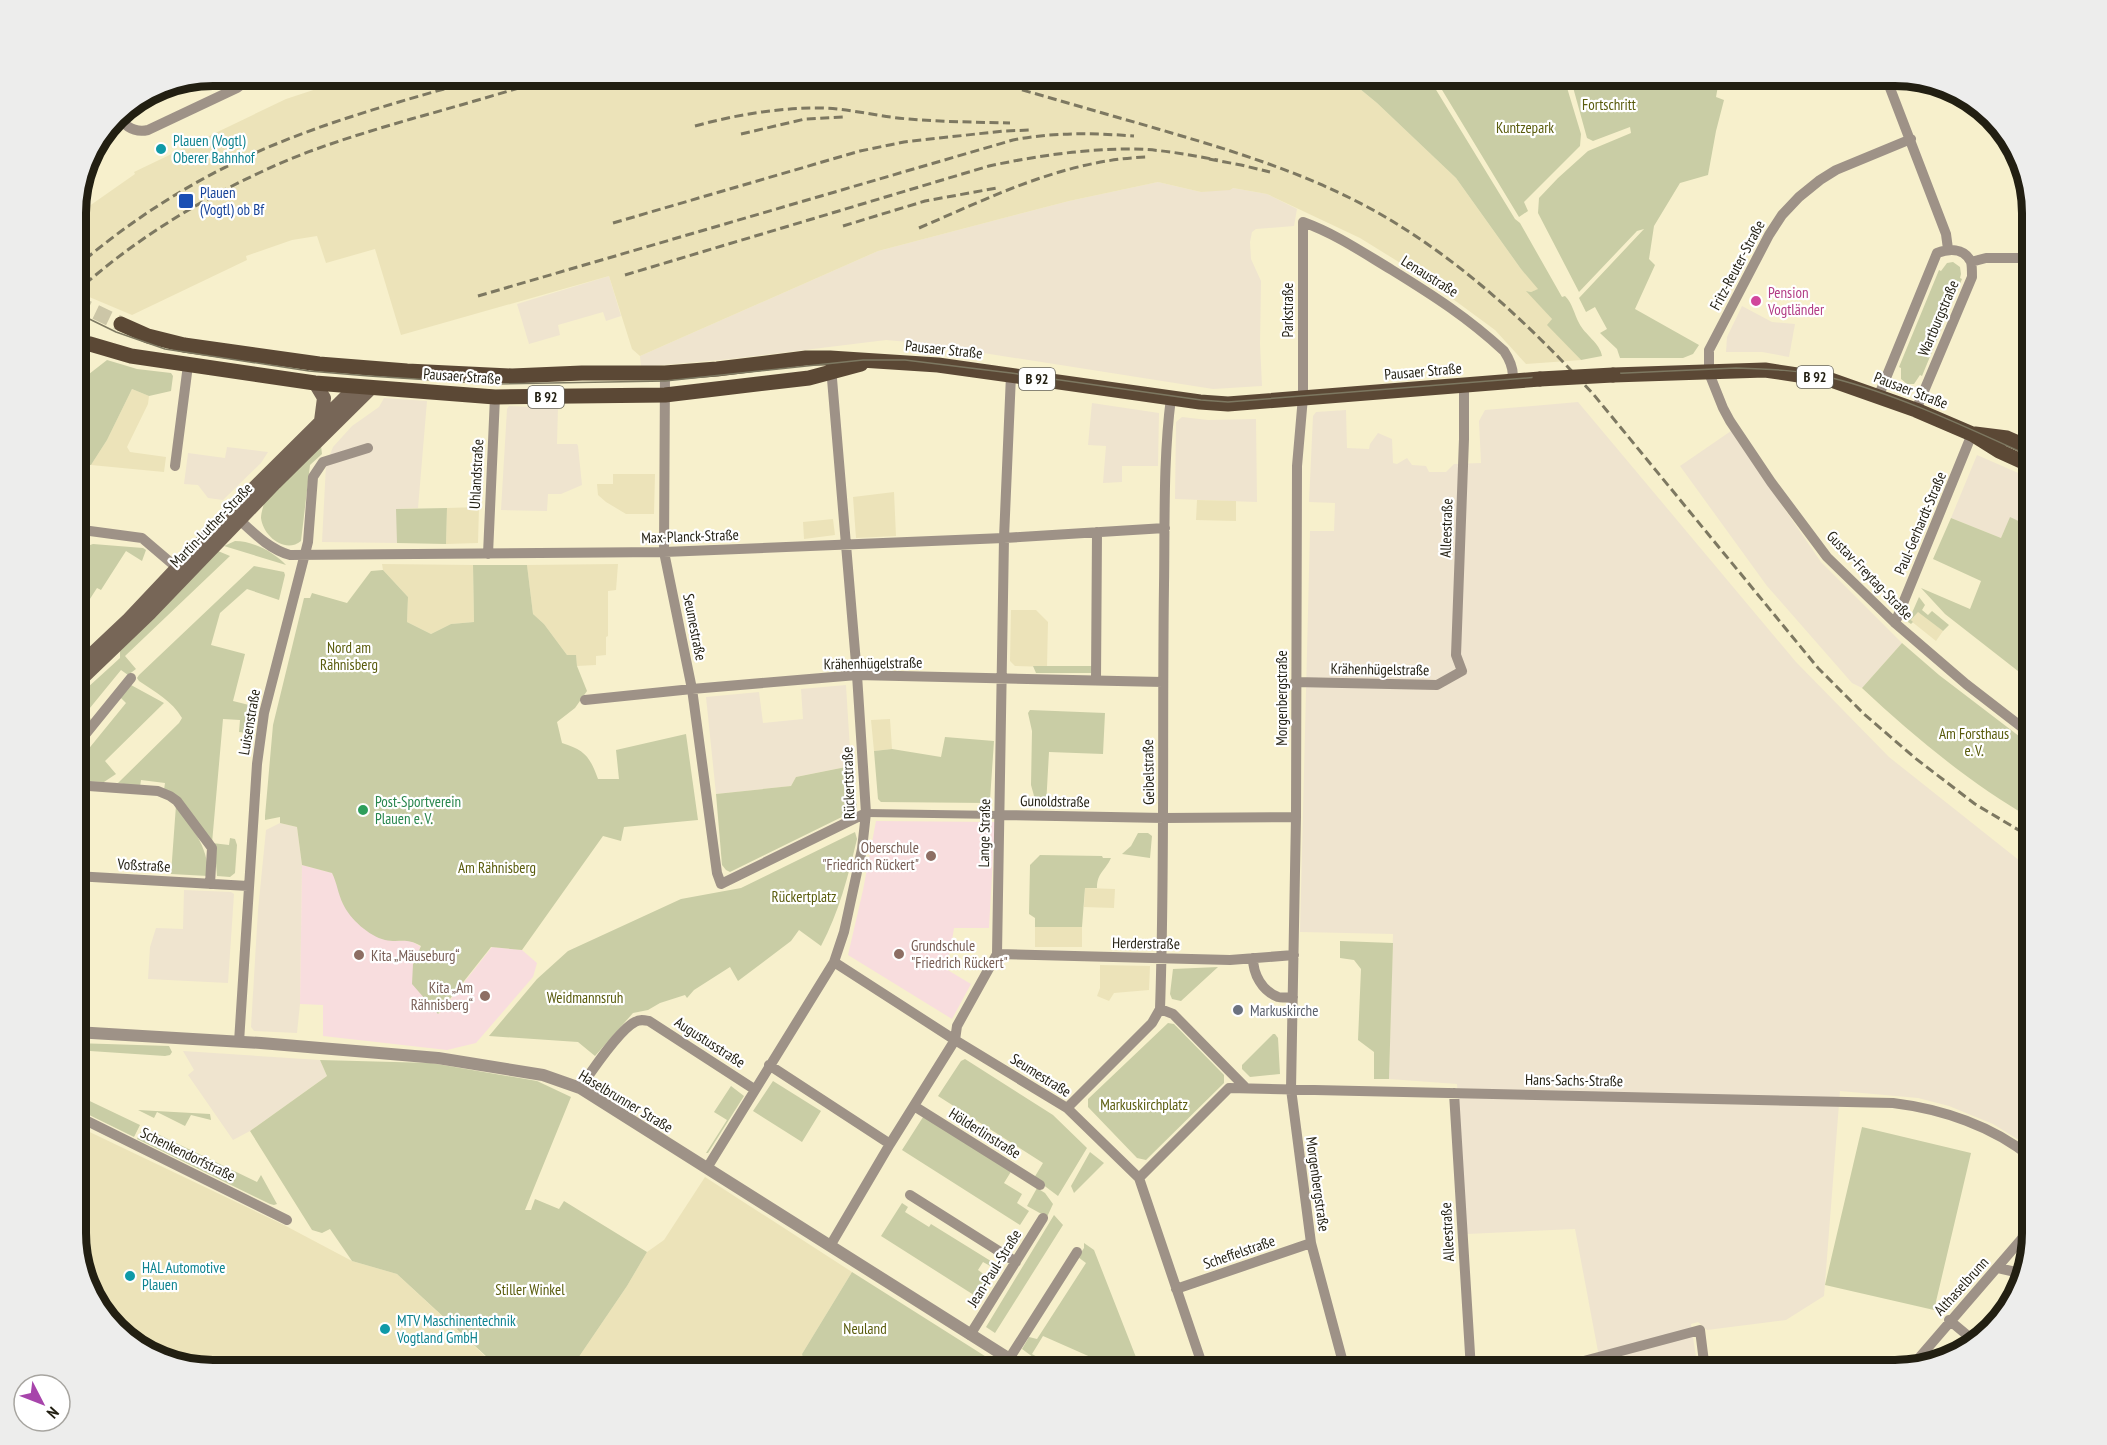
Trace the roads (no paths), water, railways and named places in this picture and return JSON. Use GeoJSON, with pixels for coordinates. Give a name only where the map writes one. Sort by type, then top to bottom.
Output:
{"type":"FeatureCollection","features":[{"type":"Feature","properties":{"kind":"main road","name":"Pausaer Straße"},"geometry":{"type":"LineString","coordinates":[[121,324],[148,336],[184,345],[319,364],[379,369],[512,376],[582,373],[665,374],[806,358],[831,365],[870,362],[927,364],[1228,404],[1540,379],[1765,370],[1831,380],[1879,395],[1972,434],[1999,451],[2022,461]]}},
{"type":"Feature","properties":{"kind":"main road","name":"Pausaer Straße"},"geometry":{"type":"LineString","coordinates":[[90,344],[130,356],[315,383],[495,397],[665,395],[808,378],[831,365]]}},
{"type":"Feature","properties":{"kind":"main road"},"geometry":{"type":"LineString","coordinates":[[364,387],[379,369]]}},
{"type":"Feature","properties":{"kind":"main road"},"geometry":{"type":"LineString","coordinates":[[315,383],[324,398],[321,421]]}},
{"type":"Feature","properties":{"kind":"main road","name":"Martin-Luther-Straße"},"geometry":{"type":"LineString","coordinates":[[86,675],[115,648],[182,571],[321,421],[364,387]]}},
{"type":"Feature","properties":{"kind":"main road","name":"Martin-Luther-Straße"},"geometry":{"type":"LineString","coordinates":[[235,515],[364,387]]}},
{"type":"Feature","properties":{"kind":"main road","name":"Pausaer Straße"},"geometry":{"type":"LineString","coordinates":[[1972,434],[2007,438],[2022,445]]}},
{"type":"Feature","properties":{"kind":"main road","name":"Martin-Luther-Straße"},"geometry":{"type":"LineString","coordinates":[[86,660],[182,571]]}},
{"type":"Feature","properties":{"kind":"street"},"geometry":{"type":"LineString","coordinates":[[124,122],[128,127],[141,132],[148,130],[240,86]]}},
{"type":"Feature","properties":{"kind":"street"},"geometry":{"type":"LineString","coordinates":[[1889,86],[1946,234],[1948,249],[1961,251],[1971,262],[1986,258],[2022,258]]}},
{"type":"Feature","properties":{"kind":"street","name":"Fritz-Reuter-Straße"},"geometry":{"type":"LineString","coordinates":[[1709,371],[1709,350],[1769,235],[1782,215],[1799,197],[1836,170],[1911,139]]}},
{"type":"Feature","properties":{"kind":"street","name":"Lenaustraße"},"geometry":{"type":"LineString","coordinates":[[1303,222],[1356,246],[1453,307],[1504,351],[1510,359],[1513,372],[1512,382]]}},
{"type":"Feature","properties":{"kind":"street","name":"Parkstraße"},"geometry":{"type":"LineString","coordinates":[[1302,399],[1303,222]]}},
{"type":"Feature","properties":{"kind":"street","name":"Wartburgstraße"},"geometry":{"type":"LineString","coordinates":[[1879,395],[1936,253],[1948,249]]}},
{"type":"Feature","properties":{"kind":"street","name":"Wartburgstraße"},"geometry":{"type":"LineString","coordinates":[[1916,410],[1972,277],[1971,262]]}},
{"type":"Feature","properties":{"kind":"street"},"geometry":{"type":"LineString","coordinates":[[175,466],[188,365]]}},
{"type":"Feature","properties":{"kind":"street","name":"Rückertstraße"},"geometry":{"type":"LineString","coordinates":[[707,1168],[834,962],[844,932],[862,849],[866,813],[831,365]]}},
{"type":"Feature","properties":{"kind":"street","name":"Gustav-Freytag-Straße"},"geometry":{"type":"LineString","coordinates":[[1709,371],[1723,408],[1771,482],[1827,557],[1895,623],[1966,684],[2022,727]]}},
{"type":"Feature","properties":{"kind":"street","name":"Seumestraße"},"geometry":{"type":"LineString","coordinates":[[665,374],[664,552],[692,689],[717,873],[721,884]]}},
{"type":"Feature","properties":{"kind":"street","name":"Lange Straße"},"geometry":{"type":"LineString","coordinates":[[830,1246],[955,1040],[957,1026],[997,954],[1004,538],[1011,375]]}},
{"type":"Feature","properties":{"kind":"street","name":"Alleestraße"},"geometry":{"type":"LineString","coordinates":[[1462,671],[1456,655],[1464,451],[1464,386]]}},
{"type":"Feature","properties":{"kind":"street","name":"Uhlandstraße"},"geometry":{"type":"LineString","coordinates":[[488,554],[495,397]]}},
{"type":"Feature","properties":{"kind":"street","name":"Geibelstraße"},"geometry":{"type":"LineString","coordinates":[[1160,1009],[1164,818],[1162,681],[1168,420],[1171,398]]}},
{"type":"Feature","properties":{"kind":"street","name":"Morgenbergstraße"},"geometry":{"type":"LineString","coordinates":[[1302,399],[1297,466],[1296,817],[1291,1089],[1311,1243],[1342,1360]]}},
{"type":"Feature","properties":{"kind":"street","name":"Paul-Gerhardt-Straße"},"geometry":{"type":"LineString","coordinates":[[1895,623],[1972,434]]}},
{"type":"Feature","properties":{"kind":"street","name":"Luisenstraße"},"geometry":{"type":"LineString","coordinates":[[239,1042],[257,764],[264,713],[308,542],[314,472],[323,462],[368,448]]}},
{"type":"Feature","properties":{"kind":"street","name":"Max-Planck-Straße"},"geometry":{"type":"LineString","coordinates":[[235,515],[268,545],[280,553],[290,555],[664,552],[1004,538],[1166,528]]}},
{"type":"Feature","properties":{"kind":"street"},"geometry":{"type":"LineString","coordinates":[[86,530],[142,538],[182,571]]}},
{"type":"Feature","properties":{"kind":"street"},"geometry":{"type":"LineString","coordinates":[[1096,680],[1097,532]]}},
{"type":"Feature","properties":{"kind":"street","name":"Krähenhügelstraße"},"geometry":{"type":"LineString","coordinates":[[1295,682],[1437,685],[1462,671]]}},
{"type":"Feature","properties":{"kind":"street","name":"Krähenhügelstraße"},"geometry":{"type":"LineString","coordinates":[[585,700],[857,675],[1162,681]]}},
{"type":"Feature","properties":{"kind":"street"},"geometry":{"type":"LineString","coordinates":[[86,733],[131,678]]}},
{"type":"Feature","properties":{"kind":"street"},"geometry":{"type":"LineString","coordinates":[[86,786],[158,791],[170,796],[186,812],[212,848],[210,884]]}},
{"type":"Feature","properties":{"kind":"street","name":"Gunoldstraße"},"geometry":{"type":"LineString","coordinates":[[721,884],[866,813],[1164,818],[1296,817]]}},
{"type":"Feature","properties":{"kind":"street","name":"Voßstraße"},"geometry":{"type":"LineString","coordinates":[[86,877],[248,886]]}},
{"type":"Feature","properties":{"kind":"street","name":"Herderstraße"},"geometry":{"type":"LineString","coordinates":[[997,954],[1230,960],[1294,956]]}},
{"type":"Feature","properties":{"kind":"street"},"geometry":{"type":"LineString","coordinates":[[1253,958],[1253,971],[1264,988],[1279,997],[1293,997]]}},
{"type":"Feature","properties":{"kind":"street","name":"Seumestraße"},"geometry":{"type":"LineString","coordinates":[[834,962],[955,1040],[1067,1108],[1139,1178],[1201,1360]]}},
{"type":"Feature","properties":{"kind":"street"},"geometry":{"type":"LineString","coordinates":[[1067,1108],[1152,1023],[1160,1009],[1173,1014],[1246,1088]]}},
{"type":"Feature","properties":{"kind":"street","name":"Augustusstraße"},"geometry":{"type":"LineString","coordinates":[[580,1088],[594,1066],[633,1023],[642,1019],[649,1021],[754,1089]]}},
{"type":"Feature","properties":{"kind":"street","name":"Haselbrunner Straße"},"geometry":{"type":"LineString","coordinates":[[86,1033],[438,1058],[543,1075],[580,1088],[1009,1359]]}},
{"type":"Feature","properties":{"kind":"street"},"geometry":{"type":"LineString","coordinates":[[769,1065],[890,1144]]}},
{"type":"Feature","properties":{"kind":"street","name":"Hans-Sachs-Straße"},"geometry":{"type":"LineString","coordinates":[[1139,1178],[1229,1088],[1893,1103],[1920,1107],[1952,1116],[2002,1137],[2022,1151]]}},
{"type":"Feature","properties":{"kind":"street","name":"Alleestraße"},"geometry":{"type":"LineString","coordinates":[[1454,1093],[1470,1360]]}},
{"type":"Feature","properties":{"kind":"street","name":"Hölderlinstraße"},"geometry":{"type":"LineString","coordinates":[[914,1106],[1040,1185]]}},
{"type":"Feature","properties":{"kind":"street","name":"Schenkendorfstraße"},"geometry":{"type":"LineString","coordinates":[[86,1120],[287,1220]]}},
{"type":"Feature","properties":{"kind":"street"},"geometry":{"type":"LineString","coordinates":[[910,1195],[1016,1262]]}},
{"type":"Feature","properties":{"kind":"street","name":"Jean-Paul-Straße"},"geometry":{"type":"LineString","coordinates":[[970,1335],[1043,1218]]}},
{"type":"Feature","properties":{"kind":"street","name":"Althaselbrunn"},"geometry":{"type":"LineString","coordinates":[[1919,1357],[1949,1320],[2021,1240]]}},
{"type":"Feature","properties":{"kind":"street","name":"Scheffelstraße"},"geometry":{"type":"LineString","coordinates":[[1176,1289],[1311,1243]]}},
{"type":"Feature","properties":{"kind":"street"},"geometry":{"type":"LineString","coordinates":[[1009,1359],[1077,1252]]}},
{"type":"Feature","properties":{"kind":"street"},"geometry":{"type":"LineString","coordinates":[[1998,1268],[2015,1272]]}},
{"type":"Feature","properties":{"kind":"street"},"geometry":{"type":"LineString","coordinates":[[1949,1320],[1968,1336]]}},
{"type":"Feature","properties":{"kind":"street"},"geometry":{"type":"LineString","coordinates":[[1588,1360],[1700,1330],[1704,1360]]}},
{"type":"Feature","properties":{"kind":"tunnel"},"geometry":{"type":"LineString","coordinates":[[86,307],[121,324]]}},
{"type":"Feature","properties":{"kind":"tunnel"},"geometry":{"type":"LineString","coordinates":[[86,342],[90,344]]}},
{"type":"Feature","properties":{"kind":"tram line"},"geometry":{"type":"LineString","coordinates":[[147,104],[183,89]]}},
{"type":"Feature","properties":{"kind":"tram line"},"geometry":{"type":"LineString","coordinates":[[86,317],[116,332],[165,349],[309,371],[493,384],[665,381],[863,360],[905,360],[1228,402],[1538,377],[1736,368],[1784,370],[1832,378],[1882,393],[2022,453]]}},
{"type":"Feature","properties":{"kind":"railway"},"geometry":{"type":"LineString","coordinates":[[86,259],[121,231],[171,198],[249,156],[329,124],[454,86]]}},
{"type":"Feature","properties":{"kind":"railway"},"geometry":{"type":"LineString","coordinates":[[86,284],[118,257],[164,225],[211,197],[279,164],[354,136],[525,86]]}},
{"type":"Feature","properties":{"kind":"railway"},"geometry":{"type":"LineString","coordinates":[[1008,86],[1276,166],[1360,203],[1416,236],[1444,256],[1497,299],[1547,345],[1594,395],[1818,668],[1864,714],[1915,758],[1975,804],[2022,832]]}},
{"type":"Feature","properties":{"kind":"railway"},"geometry":{"type":"LineString","coordinates":[[695,126],[756,113],[818,108],[921,120],[1010,123]]}},
{"type":"Feature","properties":{"kind":"railway"},"geometry":{"type":"LineString","coordinates":[[741,134],[805,119],[844,117]]}},
{"type":"Feature","properties":{"kind":"railway"},"geometry":{"type":"LineString","coordinates":[[613,223],[860,151],[904,142],[1032,130]]}},
{"type":"Feature","properties":{"kind":"railway"},"geometry":{"type":"LineString","coordinates":[[478,296],[1013,140],[1074,134],[1134,136]]}},
{"type":"Feature","properties":{"kind":"railway"},"geometry":{"type":"LineString","coordinates":[[625,275],[1007,162],[1113,149],[1164,151],[1218,160]]}},
{"type":"Feature","properties":{"kind":"railway"},"geometry":{"type":"LineString","coordinates":[[919,228],[1003,192],[1060,172],[1089,164],[1149,157]]}},
{"type":"Feature","properties":{"kind":"railway"},"geometry":{"type":"LineString","coordinates":[[1209,159],[1270,172]]}},
{"type":"Feature","properties":{"kind":"railway"},"geometry":{"type":"LineString","coordinates":[[843,226],[925,201],[997,188]]}},
{"type":"Feature","properties":{"kind":"place","name":"Plauen (Vogtl) Oberer Bahnhof"},"geometry":{"type":"Point","coordinates":[161,149]}},
{"type":"Feature","properties":{"kind":"place","name":"Plauen (Vogtl) ob Bf"},"geometry":{"type":"Point","coordinates":[186,201]}},
{"type":"Feature","properties":{"kind":"place","name":"Pension Vogtländer"},"geometry":{"type":"Point","coordinates":[1756,301]}},
{"type":"Feature","properties":{"kind":"place","name":"Post-Sportverein Plauen e. V."},"geometry":{"type":"Point","coordinates":[363,810]}},
{"type":"Feature","properties":{"kind":"place","name":"Oberschule \"Friedrich Rückert\""},"geometry":{"type":"Point","coordinates":[931,856]}},
{"type":"Feature","properties":{"kind":"place","name":"Grundschule \"Friedrich Rückert\""},"geometry":{"type":"Point","coordinates":[899,954]}},
{"type":"Feature","properties":{"kind":"place","name":"Kita „Mäuseburg“"},"geometry":{"type":"Point","coordinates":[359,955]}},
{"type":"Feature","properties":{"kind":"place","name":"Kita „Am Rähnisberg“"},"geometry":{"type":"Point","coordinates":[485,996]}},
{"type":"Feature","properties":{"kind":"place","name":"Markuskirche"},"geometry":{"type":"Point","coordinates":[1238,1010]}},
{"type":"Feature","properties":{"kind":"place","name":"HAL Automotive Plauen"},"geometry":{"type":"Point","coordinates":[130,1276]}},
{"type":"Feature","properties":{"kind":"place","name":"MTV Maschinentechnik Vogtland GmbH"},"geometry":{"type":"Point","coordinates":[385,1329]}},
{"type":"Feature","properties":{"kind":"park label","name":"Fortschritt"},"geometry":{"type":"Point","coordinates":[1609,104]}},
{"type":"Feature","properties":{"kind":"park label","name":"Kuntzepark"},"geometry":{"type":"Point","coordinates":[1525,127]}},
{"type":"Feature","properties":{"kind":"park label","name":"Nord am Rähnisberg"},"geometry":{"type":"Point","coordinates":[349,656]}},
{"type":"Feature","properties":{"kind":"park label","name":"Am Forsthaus e. V."},"geometry":{"type":"Point","coordinates":[1974,742]}},
{"type":"Feature","properties":{"kind":"park label","name":"Am Rähnisberg"},"geometry":{"type":"Point","coordinates":[497,867]}},
{"type":"Feature","properties":{"kind":"park label","name":"Rückertplatz"},"geometry":{"type":"Point","coordinates":[804,896]}},
{"type":"Feature","properties":{"kind":"park label","name":"Weidmannsruh"},"geometry":{"type":"Point","coordinates":[585,997]}},
{"type":"Feature","properties":{"kind":"park label","name":"Markuskirchplatz"},"geometry":{"type":"Point","coordinates":[1144,1104]}},
{"type":"Feature","properties":{"kind":"park label","name":"Stiller Winkel"},"geometry":{"type":"Point","coordinates":[530,1289]}},
{"type":"Feature","properties":{"kind":"park label","name":"Neuland"},"geometry":{"type":"Point","coordinates":[865,1328]}}]}
